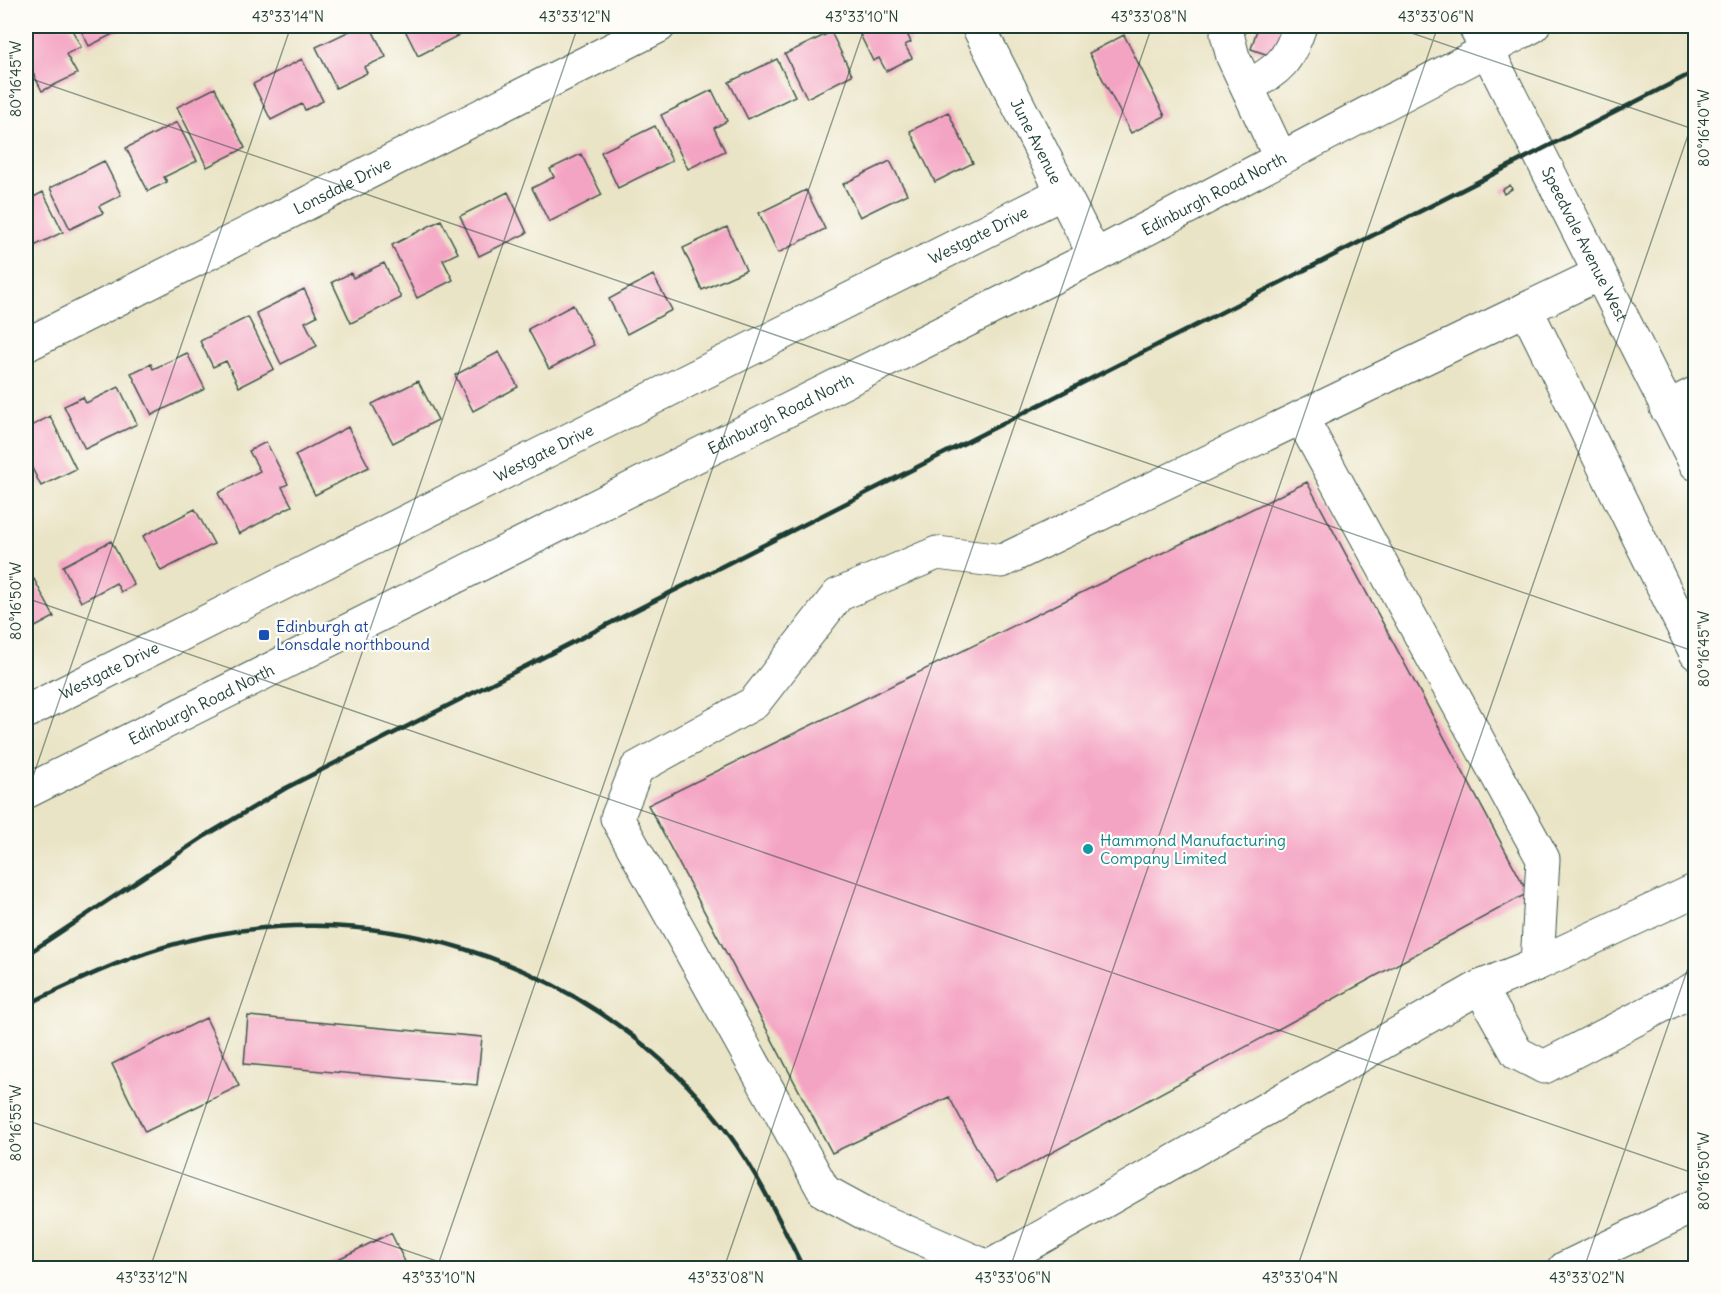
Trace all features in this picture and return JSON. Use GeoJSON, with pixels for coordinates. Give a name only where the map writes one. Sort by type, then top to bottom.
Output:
{"type":"FeatureCollection","features":[{"type":"Feature","properties":{"kind":"street","name":"Lonsdale Drive"},"geometry":{"type":"LineString","coordinates":[[26,345],[659,26]]}},
{"type":"Feature","properties":{"kind":"street","name":"June Avenue"},"geometry":{"type":"LineString","coordinates":[[978,26],[1095,256]]}},
{"type":"Feature","properties":{"kind":"street"},"geometry":{"type":"LineString","coordinates":[[1229,26],[1227,34],[1233,57],[1280,157]]}},
{"type":"Feature","properties":{"kind":"street"},"geometry":{"type":"LineString","coordinates":[[1248,87],[1276,70],[1287,58],[1300,26]]}},
{"type":"Feature","properties":{"kind":"street","name":"Edinburgh Road North"},"geometry":{"type":"LineString","coordinates":[[26,792],[1095,256],[1280,157],[1480,37],[1533,26]]}},
{"type":"Feature","properties":{"kind":"street","name":"Speedvale Avenue West"},"geometry":{"type":"LineString","coordinates":[[1480,37],[1695,464]]}},
{"type":"Feature","properties":{"kind":"street","name":"Westgate Drive"},"geometry":{"type":"LineString","coordinates":[[26,712],[1062,192]]}},
{"type":"Feature","properties":{"kind":"street"},"geometry":{"type":"LineString","coordinates":[[1599,274],[1002,561],[937,553],[838,595],[754,703],[637,768],[617,818],[824,1191],[870,1216],[989,1268],[1480,987],[1537,964],[1695,890]]}},
{"type":"Feature","properties":{"kind":"street"},"geometry":{"type":"LineString","coordinates":[[1526,309],[1695,653]]}},
{"type":"Feature","properties":{"kind":"street"},"geometry":{"type":"LineString","coordinates":[[1666,408],[1695,393]]}},
{"type":"Feature","properties":{"kind":"street"},"geometry":{"type":"LineString","coordinates":[[1301,417],[1543,859],[1537,964]]}},
{"type":"Feature","properties":{"kind":"street"},"geometry":{"type":"LineString","coordinates":[[1480,987],[1517,1053],[1544,1067],[1695,988]]}},
{"type":"Feature","properties":{"kind":"street"},"geometry":{"type":"LineString","coordinates":[[1565,1269],[1695,1205]]}},
{"type":"Feature","properties":{"kind":"building"},"geometry":{"type":"Polygon","coordinates":[[[41,26],[70,26],[81,47],[66,54],[77,74],[42,91],[26,59],[26,33],[41,26]]]}},
{"type":"Feature","properties":{"kind":"building"},"geometry":{"type":"Polygon","coordinates":[[[79,26],[129,26],[89,46],[79,26]]]}},
{"type":"Feature","properties":{"kind":"building"},"geometry":{"type":"Polygon","coordinates":[[[360,26],[370,26],[386,57],[364,67],[367,73],[336,88],[316,47],[360,26]]]}},
{"type":"Feature","properties":{"kind":"building"},"geometry":{"type":"Polygon","coordinates":[[[403,26],[459,26],[463,33],[418,56],[403,26]]]}},
{"type":"Feature","properties":{"kind":"building"},"geometry":{"type":"Polygon","coordinates":[[[856,26],[903,26],[911,42],[905,45],[912,58],[886,71],[879,58],[873,61],[856,26]]]}},
{"type":"Feature","properties":{"kind":"building"},"geometry":{"type":"Polygon","coordinates":[[[1258,26],[1288,26],[1277,58],[1251,49],[1258,26]]]}},
{"type":"Feature","properties":{"kind":"building"},"geometry":{"type":"Polygon","coordinates":[[[831,32],[852,75],[807,98],[785,54],[831,32]]]}},
{"type":"Feature","properties":{"kind":"building"},"geometry":{"type":"Polygon","coordinates":[[[1124,35],[1165,116],[1131,133],[1089,53],[1124,35]]]}},
{"type":"Feature","properties":{"kind":"building"},"geometry":{"type":"Polygon","coordinates":[[[302,59],[323,101],[305,110],[302,104],[271,120],[253,84],[302,59]]]}},
{"type":"Feature","properties":{"kind":"building"},"geometry":{"type":"Polygon","coordinates":[[[777,59],[795,96],[748,119],[729,82],[777,59]]]}},
{"type":"Feature","properties":{"kind":"building"},"geometry":{"type":"Polygon","coordinates":[[[215,88],[245,148],[207,167],[177,107],[215,88]]]}},
{"type":"Feature","properties":{"kind":"building"},"geometry":{"type":"Polygon","coordinates":[[[712,90],[727,121],[714,128],[725,151],[688,169],[661,115],[712,90]]]}},
{"type":"Feature","properties":{"kind":"building"},"geometry":{"type":"Polygon","coordinates":[[[948,112],[973,163],[935,182],[910,131],[948,112]]]}},
{"type":"Feature","properties":{"kind":"building"},"geometry":{"type":"Polygon","coordinates":[[[177,122],[197,161],[164,177],[167,182],[148,191],[126,148],[177,122]]]}},
{"type":"Feature","properties":{"kind":"building"},"geometry":{"type":"Polygon","coordinates":[[[655,126],[672,161],[618,188],[601,152],[655,126]]]}},
{"type":"Feature","properties":{"kind":"building"},"geometry":{"type":"Polygon","coordinates":[[[581,154],[602,195],[549,222],[532,188],[554,177],[550,169],[581,154]]]}},
{"type":"Feature","properties":{"kind":"building"},"geometry":{"type":"Polygon","coordinates":[[[104,161],[121,195],[99,206],[103,213],[70,229],[50,188],[104,161]]]}},
{"type":"Feature","properties":{"kind":"building"},"geometry":{"type":"Polygon","coordinates":[[[890,161],[907,194],[860,217],[843,184],[890,161]]]}},
{"type":"Feature","properties":{"kind":"building"},"geometry":{"type":"Polygon","coordinates":[[[1510,185],[1512,189],[1504,194],[1502,190],[1510,185]]]}},
{"type":"Feature","properties":{"kind":"building"},"geometry":{"type":"Polygon","coordinates":[[[806,190],[825,229],[778,253],[759,213],[806,190]]]}},
{"type":"Feature","properties":{"kind":"building"},"geometry":{"type":"Polygon","coordinates":[[[43,192],[63,232],[32,247],[29,241],[26,243],[26,201],[43,192]]]}},
{"type":"Feature","properties":{"kind":"building"},"geometry":{"type":"Polygon","coordinates":[[[508,192],[527,233],[479,256],[460,216],[508,192]]]}},
{"type":"Feature","properties":{"kind":"building"},"geometry":{"type":"Polygon","coordinates":[[[441,220],[458,253],[443,260],[453,280],[417,298],[392,245],[441,220]]]}},
{"type":"Feature","properties":{"kind":"building"},"geometry":{"type":"Polygon","coordinates":[[[727,227],[746,270],[702,290],[683,248],[727,227]]]}},
{"type":"Feature","properties":{"kind":"building"},"geometry":{"type":"Polygon","coordinates":[[[384,263],[401,298],[351,323],[332,282],[351,273],[353,278],[384,263]]]}},
{"type":"Feature","properties":{"kind":"building"},"geometry":{"type":"Polygon","coordinates":[[[653,275],[672,310],[627,334],[609,299],[653,275]]]}},
{"type":"Feature","properties":{"kind":"building"},"geometry":{"type":"Polygon","coordinates":[[[304,289],[317,316],[305,322],[317,346],[281,364],[256,313],[304,289]]]}},
{"type":"Feature","properties":{"kind":"building"},"geometry":{"type":"Polygon","coordinates":[[[573,305],[594,345],[549,369],[528,329],[573,305]]]}},
{"type":"Feature","properties":{"kind":"building"},"geometry":{"type":"Polygon","coordinates":[[[248,317],[274,369],[239,387],[226,361],[213,367],[200,341],[248,317]]]}},
{"type":"Feature","properties":{"kind":"building"},"geometry":{"type":"Polygon","coordinates":[[[499,352],[518,387],[473,411],[455,375],[499,352]]]}},
{"type":"Feature","properties":{"kind":"building"},"geometry":{"type":"Polygon","coordinates":[[[187,353],[205,389],[152,415],[131,373],[151,364],[153,369],[187,353]]]}},
{"type":"Feature","properties":{"kind":"building"},"geometry":{"type":"Polygon","coordinates":[[[418,381],[438,420],[393,443],[372,404],[418,381]]]}},
{"type":"Feature","properties":{"kind":"building"},"geometry":{"type":"Polygon","coordinates":[[[119,387],[137,424],[85,449],[64,406],[83,397],[86,403],[119,387]]]}},
{"type":"Feature","properties":{"kind":"building"},"geometry":{"type":"Polygon","coordinates":[[[50,416],[76,469],[41,486],[29,462],[26,464],[26,429],[50,416]]]}},
{"type":"Feature","properties":{"kind":"building"},"geometry":{"type":"Polygon","coordinates":[[[348,427],[369,467],[315,495],[295,455],[348,427]]]}},
{"type":"Feature","properties":{"kind":"building"},"geometry":{"type":"Polygon","coordinates":[[[266,442],[288,484],[282,487],[292,506],[239,534],[218,493],[260,471],[249,451],[266,442]]]}},
{"type":"Feature","properties":{"kind":"building","name":"Hammond Manufacturing Company Limited"},"geometry":{"type":"Polygon","coordinates":[[[1307,482],[1528,893],[996,1183],[949,1097],[832,1153],[648,805],[1307,482]]]}},
{"type":"Feature","properties":{"kind":"building"},"geometry":{"type":"Polygon","coordinates":[[[195,509],[214,544],[161,571],[143,536],[195,509]]]}},
{"type":"Feature","properties":{"kind":"building"},"geometry":{"type":"Polygon","coordinates":[[[111,541],[134,585],[121,592],[116,583],[81,602],[63,566],[111,541]]]}},
{"type":"Feature","properties":{"kind":"building"},"geometry":{"type":"Polygon","coordinates":[[[34,579],[54,617],[26,632],[26,584],[34,579]]]}},
{"type":"Feature","properties":{"kind":"building"},"geometry":{"type":"Polygon","coordinates":[[[248,1016],[482,1037],[477,1085],[244,1064],[248,1016]]]}},
{"type":"Feature","properties":{"kind":"building"},"geometry":{"type":"Polygon","coordinates":[[[206,1018],[239,1086],[145,1132],[112,1064],[206,1018]]]}},
{"type":"Feature","properties":{"kind":"building"},"geometry":{"type":"Polygon","coordinates":[[[391,1233],[408,1268],[320,1268],[391,1233]]]}},
{"type":"Feature","properties":{"kind":"railway"},"geometry":{"type":"LineString","coordinates":[[26,955],[205,836],[286,788],[1696,71]]}},
{"type":"Feature","properties":{"kind":"railway"},"geometry":{"type":"LineString","coordinates":[[26,1005],[94,973],[146,953],[239,931],[315,926],[390,932],[464,949],[534,976],[600,1013],[660,1059],[713,1114],[740,1150],[763,1188],[803,1268]]}},
{"type":"Feature","properties":{"kind":"place","name":"Edinburgh at Lonsdale northbound"},"geometry":{"type":"Point","coordinates":[264,635]}},
{"type":"Feature","properties":{"kind":"place","name":"Hammond Manufacturing Company Limited"},"geometry":{"type":"Point","coordinates":[1088,849]}}]}
